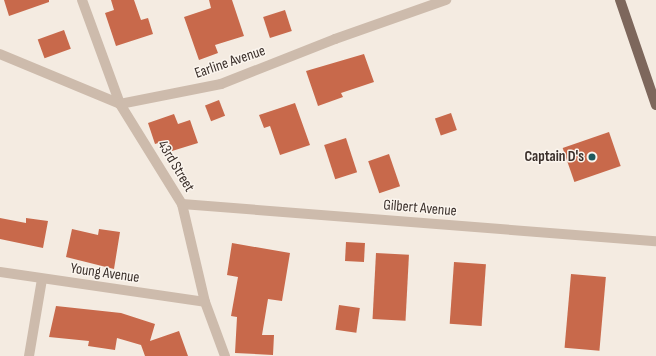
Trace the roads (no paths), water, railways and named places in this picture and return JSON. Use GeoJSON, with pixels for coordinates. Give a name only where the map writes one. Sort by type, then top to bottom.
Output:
{"type":"FeatureCollection","features":[{"type":"Feature","properties":{"kind":"main road"},"geometry":{"type":"LineString","coordinates":[[620,0],[656,105]]}},
{"type":"Feature","properties":{"kind":"street","name":"43rd Street"},"geometry":{"type":"LineString","coordinates":[[82,0],[120,104],[182,204],[205,302],[225,356]]}},
{"type":"Feature","properties":{"kind":"street","name":"Earline Avenue"},"geometry":{"type":"LineString","coordinates":[[120,104],[221,84],[335,39],[446,0]]}},
{"type":"Feature","properties":{"kind":"street"},"geometry":{"type":"LineString","coordinates":[[0,54],[120,104]]}},
{"type":"Feature","properties":{"kind":"street","name":"Gilbert Avenue"},"geometry":{"type":"LineString","coordinates":[[182,204],[656,241]]}},
{"type":"Feature","properties":{"kind":"street","name":"Young Avenue"},"geometry":{"type":"LineString","coordinates":[[0,272],[205,302]]}},
{"type":"Feature","properties":{"kind":"street"},"geometry":{"type":"LineString","coordinates":[[29,356],[42,279]]}},
{"type":"Feature","properties":{"kind":"place","name":"Captain D's"},"geometry":{"type":"Point","coordinates":[592,157]}}]}
